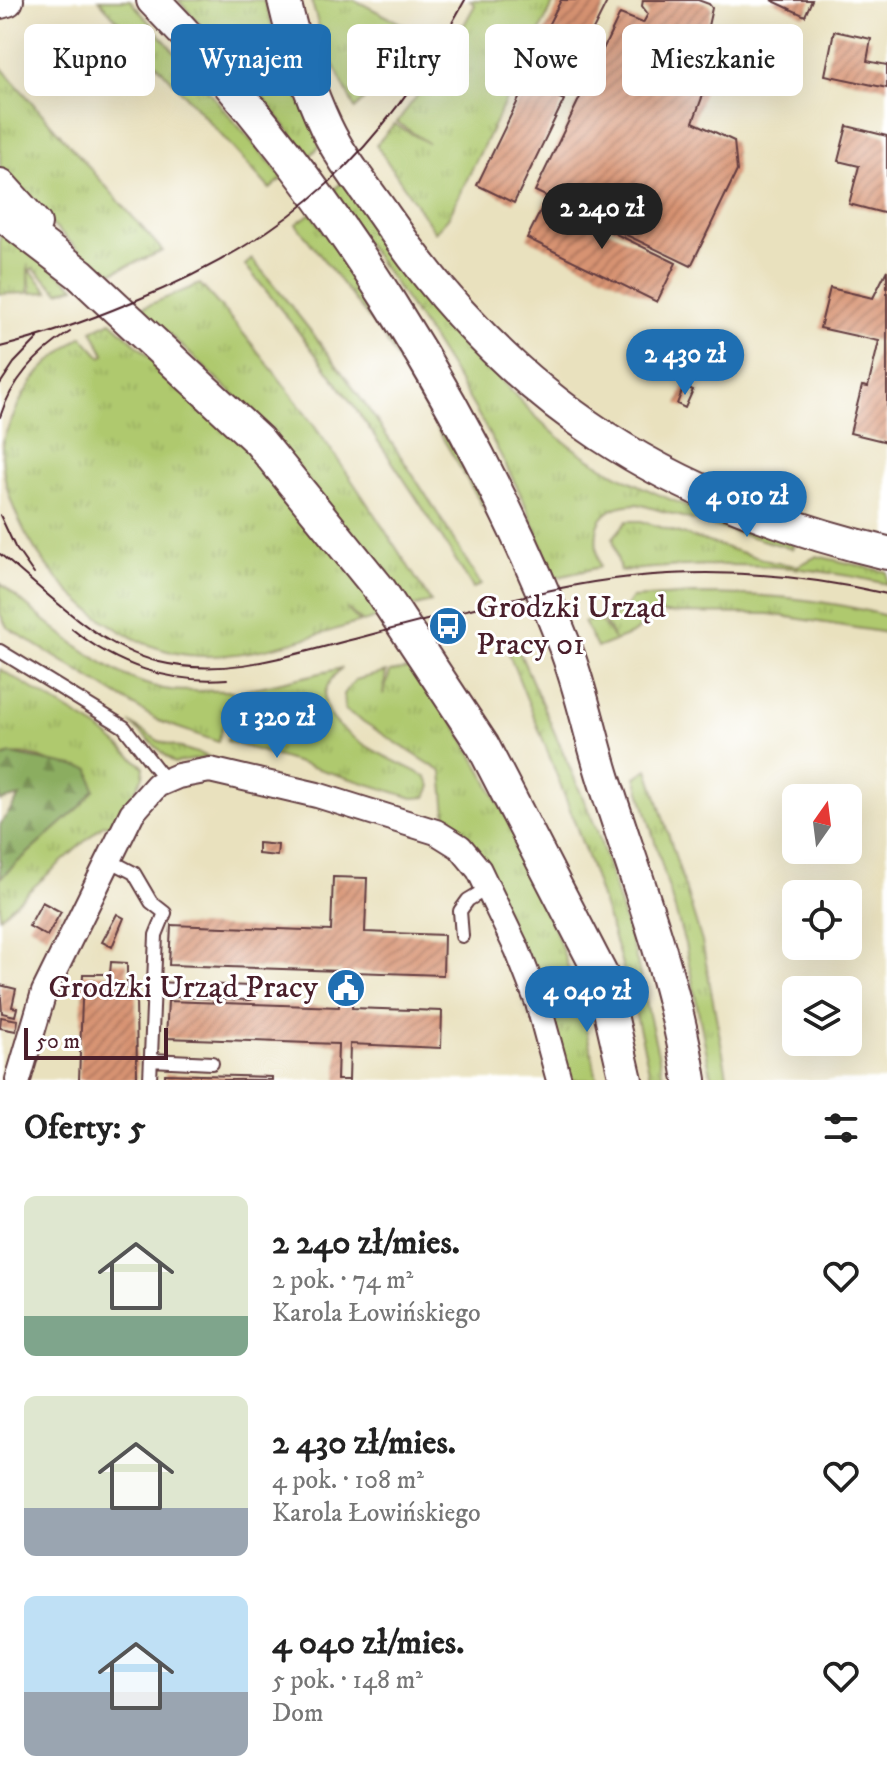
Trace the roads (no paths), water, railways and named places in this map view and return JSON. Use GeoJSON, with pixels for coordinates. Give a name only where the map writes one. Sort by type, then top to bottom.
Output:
{"type":"FeatureCollection","features":[{"type":"Feature","properties":{"kind":"main road"},"geometry":{"type":"LineString","coordinates":[[0,2],[7,0]]}},
{"type":"Feature","properties":{"kind":"main road"},"geometry":{"type":"LineString","coordinates":[[153,0],[217,68],[327,211],[421,356],[503,509],[565,645],[604,780],[667,971],[690,1080]]}},
{"type":"Feature","properties":{"kind":"main road"},"geometry":{"type":"LineString","coordinates":[[284,0],[298,52],[327,129],[424,273],[503,361],[559,408],[631,457],[766,516],[887,553]]}},
{"type":"Feature","properties":{"kind":"main road"},"geometry":{"type":"LineString","coordinates":[[0,185],[80,274],[259,441],[380,590],[483,746],[602,976],[626,1080]]}},
{"type":"Feature","properties":{"kind":"main road"},"geometry":{"type":"LineString","coordinates":[[0,213],[80,274]]}},
{"type":"Feature","properties":{"kind":"street"},"geometry":{"type":"LineString","coordinates":[[18,1080],[44,992],[132,813],[149,791],[166,781],[198,771],[225,772],[317,795],[436,832],[466,852],[488,888],[527,973],[559,1080]]}},
{"type":"Feature","properties":{"kind":"lane"},"geometry":{"type":"LineString","coordinates":[[0,651],[124,727],[166,781]]}},
{"type":"Feature","properties":{"kind":"lane"},"geometry":{"type":"LineString","coordinates":[[109,860],[134,873],[151,902],[165,913],[156,935],[150,1080]]}},
{"type":"Feature","properties":{"kind":"lane"},"geometry":{"type":"LineString","coordinates":[[462,936],[460,911],[468,900],[488,888]]}},
{"type":"Feature","properties":{"kind":"lane"},"geometry":{"type":"LineString","coordinates":[[154,989],[249,993]]}},
{"type":"Feature","properties":{"kind":"lane"},"geometry":{"type":"LineString","coordinates":[[151,1060],[212,1063]]}},
{"type":"Feature","properties":{"kind":"tram line"},"geometry":{"type":"LineString","coordinates":[[0,347],[83,321],[189,277],[240,249],[286,218],[328,184],[366,145],[434,54],[465,0]]}},
{"type":"Feature","properties":{"kind":"tram line"},"geometry":{"type":"LineString","coordinates":[[0,417],[12,391],[28,368],[70,332]]}},
{"type":"Feature","properties":{"kind":"tram line"},"geometry":{"type":"LineString","coordinates":[[0,384],[14,363],[38,338]]}},
{"type":"Feature","properties":{"kind":"tram line"},"geometry":{"type":"LineString","coordinates":[[0,515],[15,547],[34,574]]}},
{"type":"Feature","properties":{"kind":"tram line"},"geometry":{"type":"LineString","coordinates":[[0,554],[74,617],[114,644],[159,662],[211,668],[262,662],[532,594],[639,576],[680,573],[763,575],[805,579],[887,594]]}},
{"type":"Feature","properties":{"kind":"tram line"},"geometry":{"type":"LineString","coordinates":[[72,629],[107,653],[145,669],[185,678],[227,679]]}},
{"type":"Feature","properties":{"kind":"place","name":"Grodzki Urząd Pracy 01"},"geometry":{"type":"Point","coordinates":[448,626]}},
{"type":"Feature","properties":{"kind":"place","name":"Grodzki Urząd Pracy"},"geometry":{"type":"Point","coordinates":[346,988]}}]}
